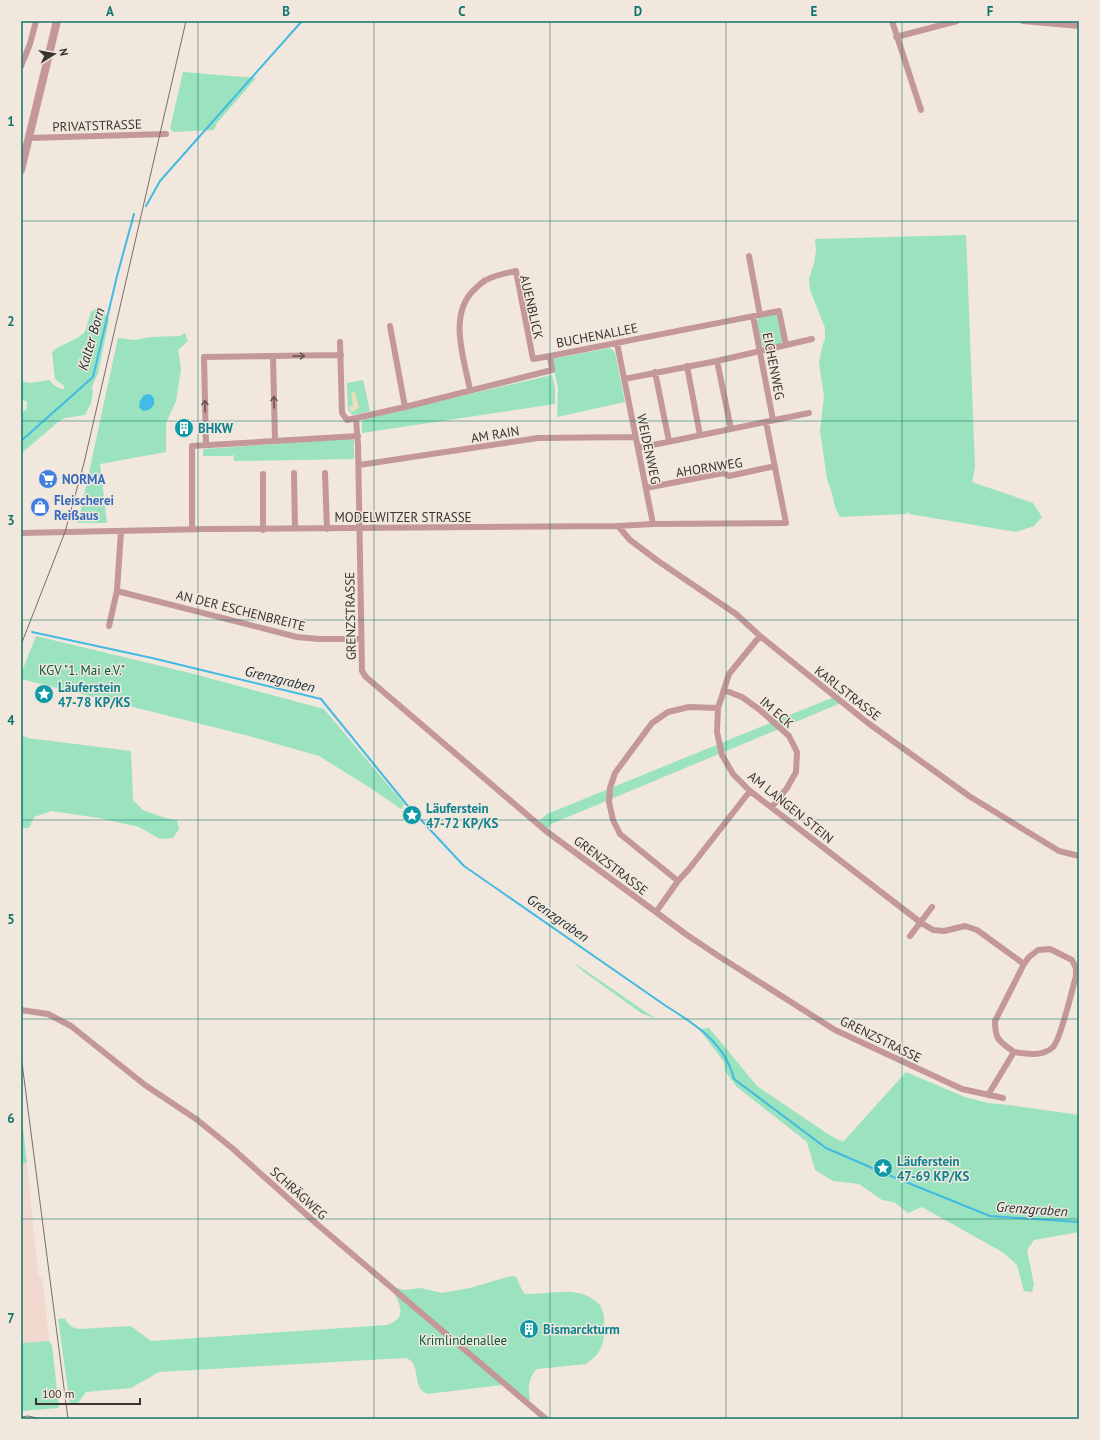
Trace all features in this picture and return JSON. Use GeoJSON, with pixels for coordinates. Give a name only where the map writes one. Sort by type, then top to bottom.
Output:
{"type":"FeatureCollection","features":[{"type":"Feature","properties":{"kind":"street"},"geometry":{"type":"LineString","coordinates":[[21,66],[30,44],[36,21]]}},
{"type":"Feature","properties":{"kind":"street"},"geometry":{"type":"LineString","coordinates":[[21,170],[57,21]]}},
{"type":"Feature","properties":{"kind":"street"},"geometry":{"type":"LineString","coordinates":[[892,21],[921,110]]}},
{"type":"Feature","properties":{"kind":"street"},"geometry":{"type":"LineString","coordinates":[[896,37],[957,21]]}},
{"type":"Feature","properties":{"kind":"street"},"geometry":{"type":"LineString","coordinates":[[1023,21],[1079,26]]}},
{"type":"Feature","properties":{"kind":"street","name":"PRIVATSTRASSE"},"geometry":{"type":"LineString","coordinates":[[29,138],[166,134]]}},
{"type":"Feature","properties":{"kind":"street","name":"EICHENWEG"},"geometry":{"type":"LineString","coordinates":[[749,256],[760,314]]}},
{"type":"Feature","properties":{"kind":"street","name":"AUENBLICK"},"geometry":{"type":"LineString","coordinates":[[470,390],[459,331],[462,308],[469,294],[485,280],[500,274],[516,271],[533,359],[550,356]]}},
{"type":"Feature","properties":{"kind":"street","name":"BUCHENALLEE"},"geometry":{"type":"LineString","coordinates":[[356,419],[552,370],[550,356],[760,314],[779,311],[786,345]]}},
{"type":"Feature","properties":{"kind":"street","name":"EICHENWEG"},"geometry":{"type":"LineString","coordinates":[[753,316],[773,420]]}},
{"type":"Feature","properties":{"kind":"street"},"geometry":{"type":"LineString","coordinates":[[390,326],[405,407]]}},
{"type":"Feature","properties":{"kind":"street"},"geometry":{"type":"LineString","coordinates":[[624,379],[812,339]]}},
{"type":"Feature","properties":{"kind":"street"},"geometry":{"type":"LineString","coordinates":[[340,342],[342,413],[347,420],[356,419]]}},
{"type":"Feature","properties":{"kind":"street","name":"WEIDENWEG"},"geometry":{"type":"LineString","coordinates":[[617,343],[653,524]]}},
{"type":"Feature","properties":{"kind":"street"},"geometry":{"type":"LineString","coordinates":[[206,445],[204,357],[341,355]]}},
{"type":"Feature","properties":{"kind":"street"},"geometry":{"type":"LineString","coordinates":[[273,356],[275,441]]}},
{"type":"Feature","properties":{"kind":"street"},"geometry":{"type":"LineString","coordinates":[[717,360],[731,429]]}},
{"type":"Feature","properties":{"kind":"street"},"geometry":{"type":"LineString","coordinates":[[687,366],[700,435]]}},
{"type":"Feature","properties":{"kind":"street"},"geometry":{"type":"LineString","coordinates":[[655,372],[669,441]]}},
{"type":"Feature","properties":{"kind":"street"},"geometry":{"type":"LineString","coordinates":[[638,448],[809,413]]}},
{"type":"Feature","properties":{"kind":"street","name":"GRENZSTRASSE"},"geometry":{"type":"LineString","coordinates":[[356,419],[359,465],[362,671],[366,677],[546,831],[720,957],[835,1030],[962,1089],[1003,1098]]}},
{"type":"Feature","properties":{"kind":"street"},"geometry":{"type":"LineString","coordinates":[[766,422],[775,466]]}},
{"type":"Feature","properties":{"kind":"street"},"geometry":{"type":"LineString","coordinates":[[192,530],[192,446],[358,436]]}},
{"type":"Feature","properties":{"kind":"street","name":"AM RAIN"},"geometry":{"type":"LineString","coordinates":[[359,465],[538,438],[635,437]]}},
{"type":"Feature","properties":{"kind":"street","name":"AHORNWEG"},"geometry":{"type":"LineString","coordinates":[[646,488],[723,473],[729,476],[775,466]]}},
{"type":"Feature","properties":{"kind":"street","name":"MODELWITZER STRASSE"},"geometry":{"type":"LineString","coordinates":[[21,533],[786,523],[775,466]]}},
{"type":"Feature","properties":{"kind":"street"},"geometry":{"type":"LineString","coordinates":[[294,473],[295,529]]}},
{"type":"Feature","properties":{"kind":"street"},"geometry":{"type":"LineString","coordinates":[[325,473],[327,529]]}},
{"type":"Feature","properties":{"kind":"street"},"geometry":{"type":"LineString","coordinates":[[263,474],[263,530]]}},
{"type":"Feature","properties":{"kind":"street","name":"KARLSTRASSE"},"geometry":{"type":"LineString","coordinates":[[618,526],[630,540],[736,614],[760,636],[868,723],[969,796],[1059,851],[1079,856]]}},
{"type":"Feature","properties":{"kind":"street"},"geometry":{"type":"LineString","coordinates":[[109,626],[117,591],[121,531]]}},
{"type":"Feature","properties":{"kind":"street","name":"AN DER ESCHENBREITE"},"geometry":{"type":"LineString","coordinates":[[117,591],[297,637],[361,639]]}},
{"type":"Feature","properties":{"kind":"street","name":"AM LANGEN STEIN"},"geometry":{"type":"LineString","coordinates":[[760,636],[729,674],[718,708],[717,732],[722,755],[733,774],[750,791],[920,922],[933,930],[944,931],[965,926],[977,930],[1024,964]]}},
{"type":"Feature","properties":{"kind":"street","name":"IM ECK"},"geometry":{"type":"LineString","coordinates":[[724,690],[742,697],[760,710],[789,736],[797,752],[796,772],[787,788],[772,807]]}},
{"type":"Feature","properties":{"kind":"street"},"geometry":{"type":"LineString","coordinates":[[678,881],[620,834],[613,820],[609,802],[610,788],[615,773],[652,723],[668,712],[689,707],[718,708]]}},
{"type":"Feature","properties":{"kind":"street"},"geometry":{"type":"LineString","coordinates":[[656,912],[678,881],[750,791]]}},
{"type":"Feature","properties":{"kind":"street"},"geometry":{"type":"LineString","coordinates":[[910,936],[932,908]]}},
{"type":"Feature","properties":{"kind":"street"},"geometry":{"type":"LineString","coordinates":[[1050,949],[1072,960],[1076,968],[1076,976],[1059,1037],[1052,1048],[1038,1054],[1014,1052],[999,1041],[995,1030],[995,1021],[1029,957],[1038,950],[1050,949]]}},
{"type":"Feature","properties":{"kind":"street","name":"SCHRÄGWEG"},"geometry":{"type":"LineString","coordinates":[[21,1010],[48,1014],[71,1026],[145,1085],[196,1119],[232,1148],[318,1225],[546,1419]]}},
{"type":"Feature","properties":{"kind":"street"},"geometry":{"type":"LineString","coordinates":[[988,1095],[1014,1052]]}},
{"type":"Feature","properties":{"kind":"shaded area"},"geometry":{"type":"Polygon","coordinates":[[[21,1163],[27,1163],[38,1273],[43,1281],[49,1341],[21,1343],[21,1163]]]}},
{"type":"Feature","properties":{"kind":"green space"},"geometry":{"type":"Polygon","coordinates":[[[183,72],[256,78],[217,123],[214,130],[174,132],[170,129],[183,72]]]}},
{"type":"Feature","properties":{"kind":"green space"},"geometry":{"type":"Polygon","coordinates":[[[966,235],[975,467],[972,482],[1033,503],[1042,517],[1034,526],[1016,532],[909,514],[909,512],[905,514],[840,517],[835,507],[827,479],[820,431],[824,397],[819,362],[825,339],[825,328],[810,290],[809,279],[816,251],[815,239],[966,235]]]}},
{"type":"Feature","properties":{"kind":"green space"},"geometry":{"type":"Polygon","coordinates":[[[97,308],[103,310],[109,320],[98,373],[92,387],[93,392],[91,403],[85,415],[65,418],[58,422],[23,452],[21,458],[21,414],[27,408],[27,402],[21,399],[21,381],[30,383],[49,380],[57,387],[64,389],[64,386],[55,379],[52,352],[82,334],[86,329],[91,312],[97,308]]]}},
{"type":"Feature","properties":{"kind":"green space"},"geometry":{"type":"Polygon","coordinates":[[[775,314],[778,317],[783,340],[780,344],[765,347],[761,345],[757,322],[759,317],[775,314]]]}},
{"type":"Feature","properties":{"kind":"green space"},"geometry":{"type":"Polygon","coordinates":[[[185,333],[188,341],[178,350],[181,369],[176,401],[166,423],[166,452],[100,464],[107,523],[78,523],[118,338],[134,340],[151,337],[180,336],[185,333]]]}},
{"type":"Feature","properties":{"kind":"green space"},"geometry":{"type":"Polygon","coordinates":[[[610,348],[615,352],[625,402],[557,417],[558,387],[551,359],[610,348]]]}},
{"type":"Feature","properties":{"kind":"green space"},"geometry":{"type":"Polygon","coordinates":[[[552,375],[555,387],[555,404],[362,433],[362,422],[364,419],[552,375]]]}},
{"type":"Feature","properties":{"kind":"green space"},"geometry":{"type":"Polygon","coordinates":[[[363,380],[370,411],[353,415],[348,410],[347,383],[363,380]]]}},
{"type":"Feature","properties":{"kind":"green space"},"geometry":{"type":"Polygon","coordinates":[[[350,439],[354,440],[354,459],[234,461],[233,454],[232,456],[203,456],[203,449],[350,439]]]}},
{"type":"Feature","properties":{"kind":"green space","name":"KGV \"1. Mai e.V.\""},"geometry":{"type":"Polygon","coordinates":[[[36,636],[190,673],[324,709],[404,804],[401,809],[319,756],[245,735],[21,679],[21,674],[36,636]]]}},
{"type":"Feature","properties":{"kind":"green space"},"geometry":{"type":"Polygon","coordinates":[[[834,697],[841,703],[551,824],[546,831],[537,823],[547,814],[834,697]]]}},
{"type":"Feature","properties":{"kind":"green space"},"geometry":{"type":"Polygon","coordinates":[[[21,735],[28,738],[131,751],[133,800],[143,810],[165,818],[177,820],[179,829],[173,838],[160,839],[139,827],[99,818],[51,811],[34,817],[29,828],[21,828],[21,735]]]}},
{"type":"Feature","properties":{"kind":"green space"},"geometry":{"type":"Polygon","coordinates":[[[573,962],[656,1019],[641,1013],[584,972],[573,962]]]}},
{"type":"Feature","properties":{"kind":"green space"},"geometry":{"type":"Polygon","coordinates":[[[709,1028],[757,1086],[828,1134],[843,1142],[906,1072],[965,1097],[988,1103],[1079,1115],[1079,1232],[1034,1240],[1027,1250],[1034,1284],[1032,1292],[1024,1291],[1017,1265],[1004,1253],[922,1207],[908,1213],[894,1202],[882,1200],[859,1184],[833,1181],[815,1170],[807,1142],[737,1087],[725,1071],[724,1062],[699,1029],[709,1028]]]}},
{"type":"Feature","properties":{"kind":"green space"},"geometry":{"type":"Polygon","coordinates":[[[21,1111],[27,1163],[21,1163],[21,1111]]]}},
{"type":"Feature","properties":{"kind":"green space","name":"Krimlindenallee"},"geometry":{"type":"Polygon","coordinates":[[[511,1276],[516,1277],[525,1294],[569,1292],[586,1295],[599,1304],[603,1312],[604,1336],[602,1346],[594,1358],[586,1364],[537,1369],[529,1383],[530,1400],[523,1402],[502,1385],[427,1394],[419,1386],[414,1364],[405,1358],[159,1372],[131,1388],[86,1392],[78,1403],[70,1405],[58,1319],[65,1318],[70,1326],[79,1329],[131,1326],[151,1341],[387,1325],[397,1319],[400,1315],[400,1306],[392,1290],[397,1288],[405,1290],[421,1288],[442,1293],[470,1288],[511,1276]],[[523,1326],[523,1338],[535,1337],[534,1326],[523,1326]]]}},
{"type":"Feature","properties":{"kind":"green space"},"geometry":{"type":"Polygon","coordinates":[[[49,1341],[52,1345],[59,1408],[21,1411],[21,1343],[49,1341]]]}},
{"type":"Feature","properties":{"kind":"sand"},"geometry":{"type":"Polygon","coordinates":[[[355,392],[359,408],[352,412],[349,409],[350,406],[353,406],[351,393],[355,392]]]}},
{"type":"Feature","properties":{"kind":"water"},"geometry":{"type":"Polygon","coordinates":[[[150,394],[154,398],[154,405],[149,410],[143,411],[139,407],[140,401],[144,395],[150,394]]]}},
{"type":"Feature","properties":{"kind":"waterway","name":"Kalter Born"},"geometry":{"type":"LineString","coordinates":[[146,206],[160,181],[302,21]]}},
{"type":"Feature","properties":{"kind":"waterway","name":"Kalter Born"},"geometry":{"type":"LineString","coordinates":[[21,441],[93,377],[117,276],[134,214]]}},
{"type":"Feature","properties":{"kind":"waterway","name":"Grenzgraben"},"geometry":{"type":"LineString","coordinates":[[32,632],[152,658],[321,699],[407,805],[464,866],[688,1020],[708,1036],[724,1055],[730,1066],[734,1079],[826,1148],[990,1216],[1079,1222]]}},
{"type":"Feature","properties":{"kind":"tram line"},"geometry":{"type":"LineString","coordinates":[[21,645],[65,532],[84,463],[186,21]]}},
{"type":"Feature","properties":{"kind":"tram line"},"geometry":{"type":"LineString","coordinates":[[21,1055],[68,1419]]}},
{"type":"Feature","properties":{"kind":"tram line"},"geometry":{"type":"LineString","coordinates":[[21,1417],[28,1416],[41,1419]]}},
{"type":"Feature","properties":{"kind":"place","name":"BHKW"},"geometry":{"type":"Point","coordinates":[184,428]}},
{"type":"Feature","properties":{"kind":"place","name":"NORMA"},"geometry":{"type":"Point","coordinates":[48,479]}},
{"type":"Feature","properties":{"kind":"place","name":"Fleischerei Reißaus"},"geometry":{"type":"Point","coordinates":[40,507]}},
{"type":"Feature","properties":{"kind":"place","name":"Läuferstein 47-78 KP/KS"},"geometry":{"type":"Point","coordinates":[44,694]}},
{"type":"Feature","properties":{"kind":"place","name":"Läuferstein 47-72 KP/KS"},"geometry":{"type":"Point","coordinates":[412,815]}},
{"type":"Feature","properties":{"kind":"place","name":"Läuferstein 47-69 KP/KS"},"geometry":{"type":"Point","coordinates":[883,1168]}},
{"type":"Feature","properties":{"kind":"place","name":"Bismarckturm"},"geometry":{"type":"Point","coordinates":[529,1329]}}]}
